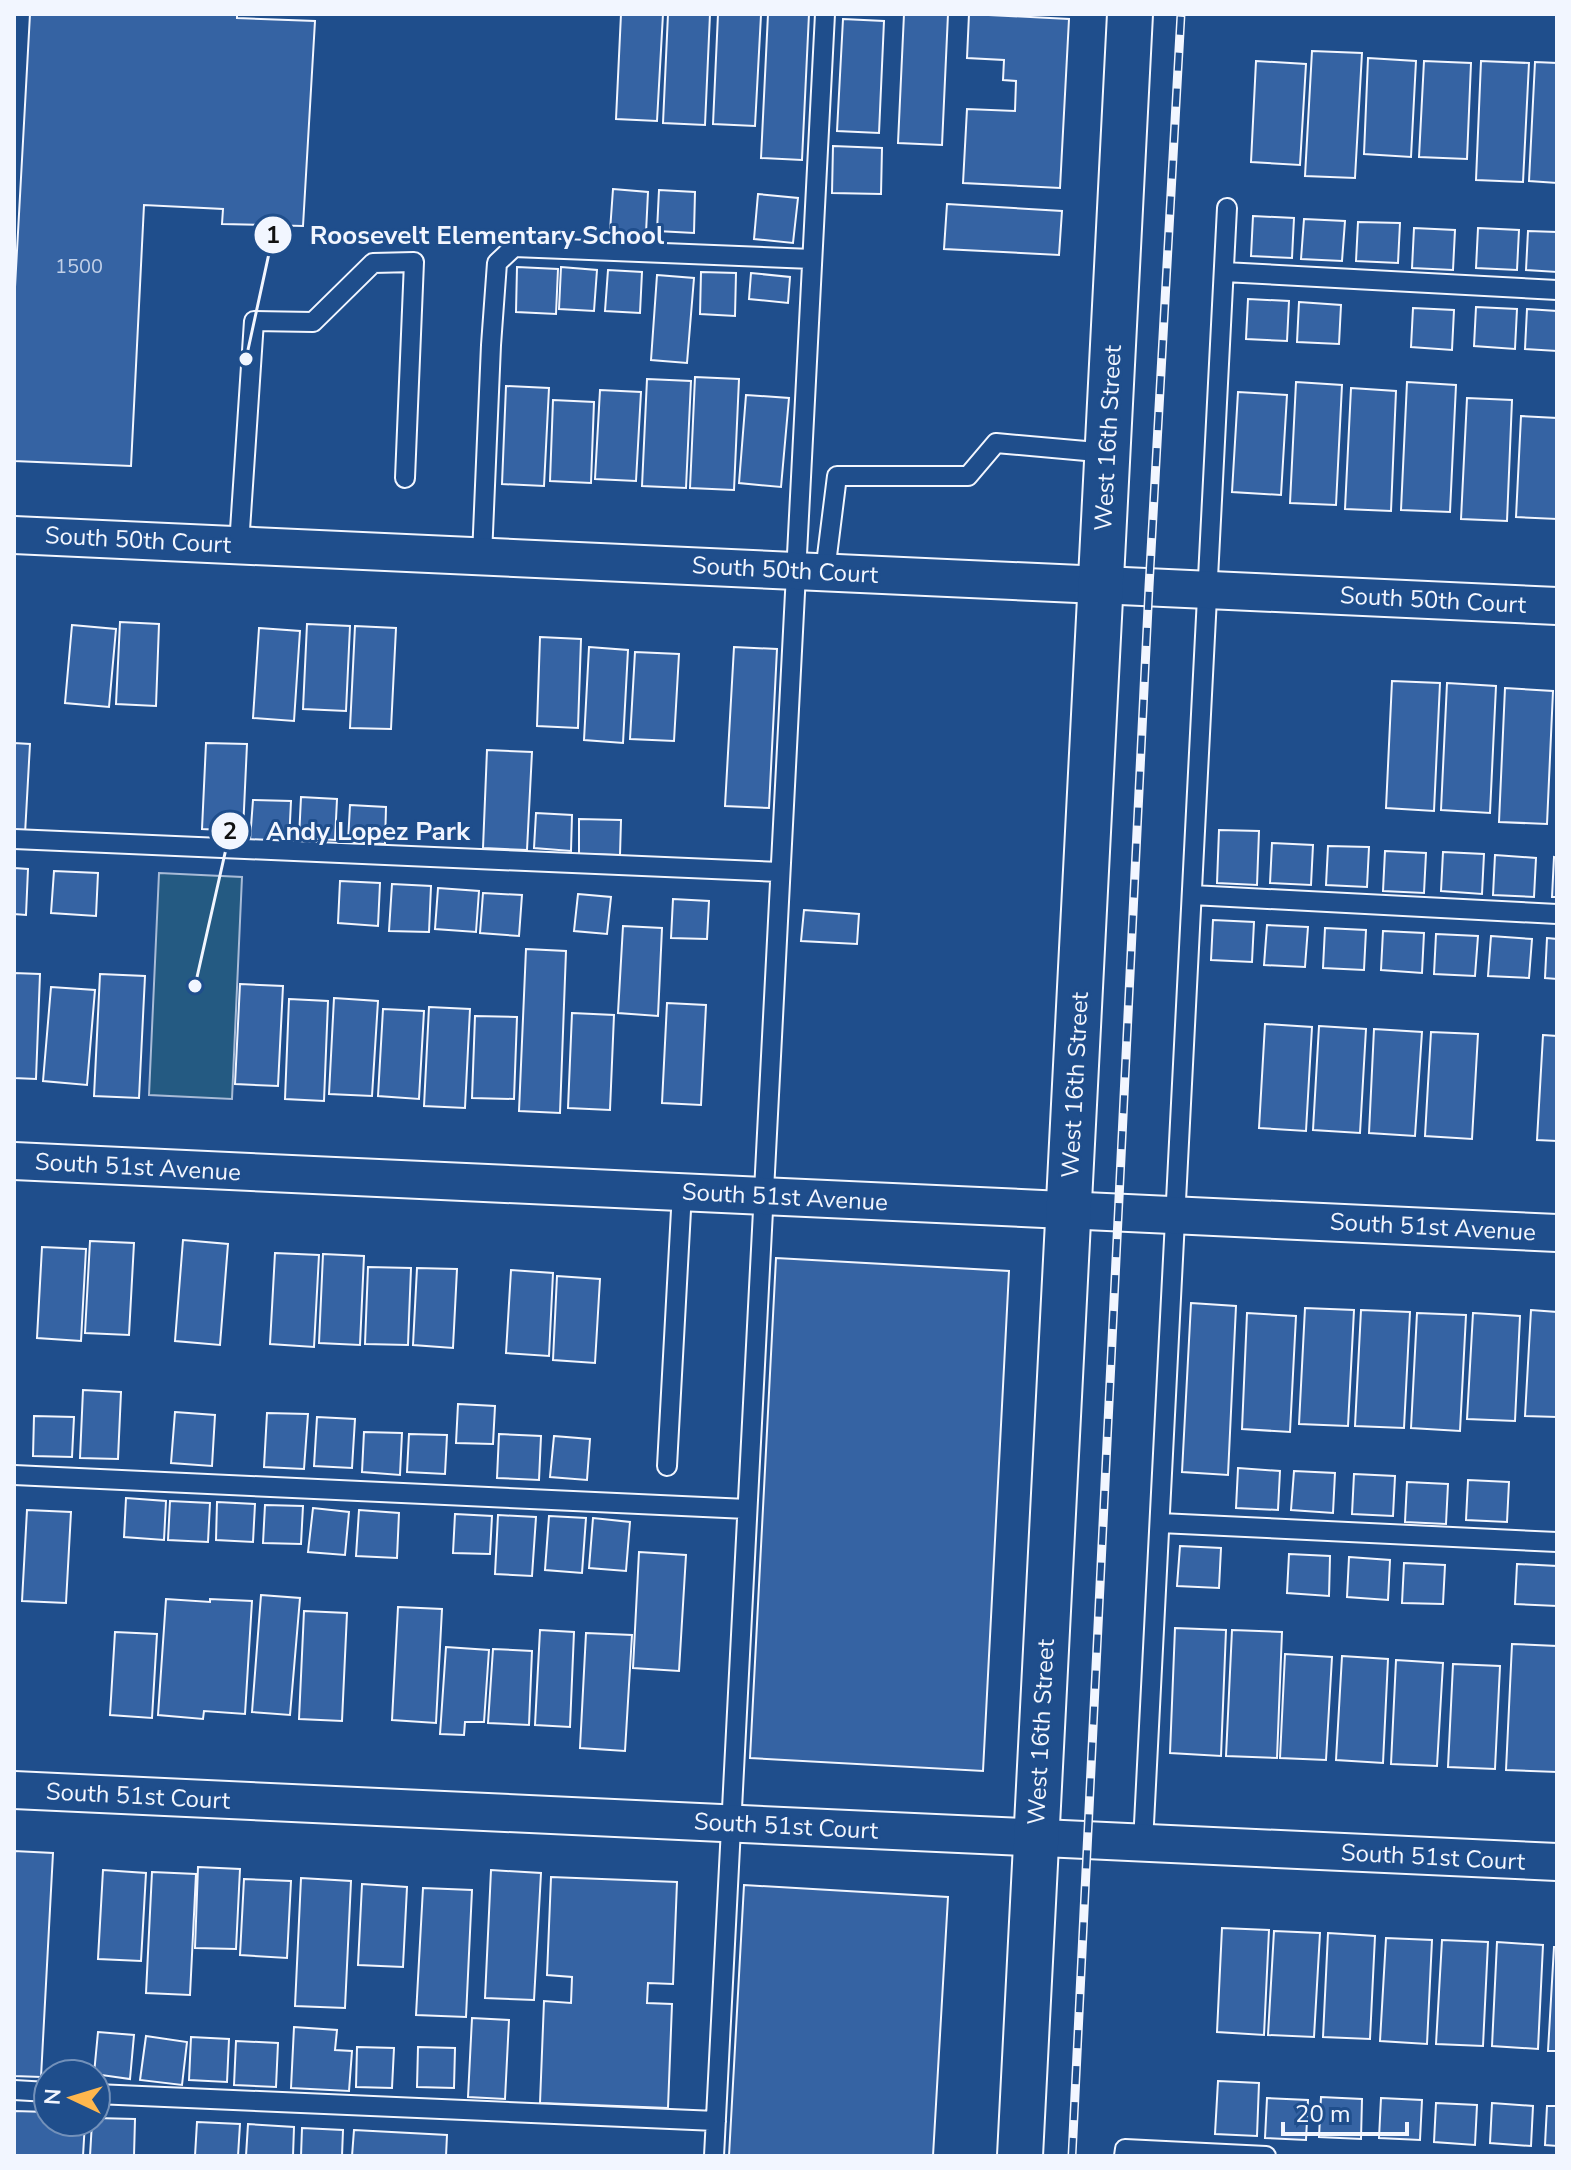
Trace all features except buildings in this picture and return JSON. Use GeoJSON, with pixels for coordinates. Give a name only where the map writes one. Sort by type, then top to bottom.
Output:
{"type":"FeatureCollection","features":[{"type":"Feature","properties":{"kind":"street","name":"West 16th Street"},"geometry":{"type":"LineString","coordinates":[[1020,2156],[1130,14]]}},
{"type":"Feature","properties":{"kind":"street","name":"South 50th Court"},"geometry":{"type":"LineString","coordinates":[[14,535],[1557,606]]}},
{"type":"Feature","properties":{"kind":"street","name":"South 51st Avenue"},"geometry":{"type":"LineString","coordinates":[[14,1161],[1557,1233]]}},
{"type":"Feature","properties":{"kind":"street","name":"South 51st Court"},"geometry":{"type":"LineString","coordinates":[[14,1790],[1557,1862]]}},
{"type":"Feature","properties":{"kind":"lane"},"geometry":{"type":"LineString","coordinates":[[714,2156],[780,872],[810,571],[812,259],[825,14]]}},
{"type":"Feature","properties":{"kind":"lane"},"geometry":{"type":"LineString","coordinates":[[1143,1843],[1227,208]]}},
{"type":"Feature","properties":{"kind":"lane"},"geometry":{"type":"LineString","coordinates":[[482,556],[497,263],[514,247],[812,259]]}},
{"type":"Feature","properties":{"kind":"lane"},"geometry":{"type":"LineString","coordinates":[[239,545],[254,321],[313,322],[373,263],[414,262],[405,478]]}},
{"type":"Feature","properties":{"kind":"lane"},"geometry":{"type":"LineString","coordinates":[[1224,272],[1557,290]]}},
{"type":"Feature","properties":{"kind":"lane"},"geometry":{"type":"LineString","coordinates":[[810,571],[837,476],[968,476],[996,443],[1108,453]]}},
{"type":"Feature","properties":{"kind":"lane"},"geometry":{"type":"LineString","coordinates":[[14,839],[780,872]]}},
{"type":"Feature","properties":{"kind":"lane"},"geometry":{"type":"LineString","coordinates":[[1192,895],[1557,914]]}},
{"type":"Feature","properties":{"kind":"lane"},"geometry":{"type":"LineString","coordinates":[[667,1466],[682,1192]]}},
{"type":"Feature","properties":{"kind":"lane"},"geometry":{"type":"LineString","coordinates":[[14,1475],[747,1509]]}},
{"type":"Feature","properties":{"kind":"lane"},"geometry":{"type":"LineString","coordinates":[[1160,1523],[1557,1542]]}},
{"type":"Feature","properties":{"kind":"lane"},"geometry":{"type":"LineString","coordinates":[[112,2095],[716,2121]]}},
{"type":"Feature","properties":{"kind":"lane"},"geometry":{"type":"LineString","coordinates":[[1124,2156],[1125,2149],[1266,2156]]}},
{"type":"Feature","properties":{"kind":"shaded area"},"geometry":{"type":"Polygon","coordinates":[[[159,873],[242,877],[232,1099],[149,1095],[159,873]]]}},
{"type":"Feature","properties":{"kind":"railway"},"geometry":{"type":"LineString","coordinates":[[1072,2156],[1149,587],[1181,14]]}},
{"type":"Feature","properties":{"kind":"place","name":"Roosevelt Elementary School"},"geometry":{"type":"Point","coordinates":[246,359]}},
{"type":"Feature","properties":{"kind":"place","name":"Andy Lopez Park"},"geometry":{"type":"Point","coordinates":[195,986]}}]}
